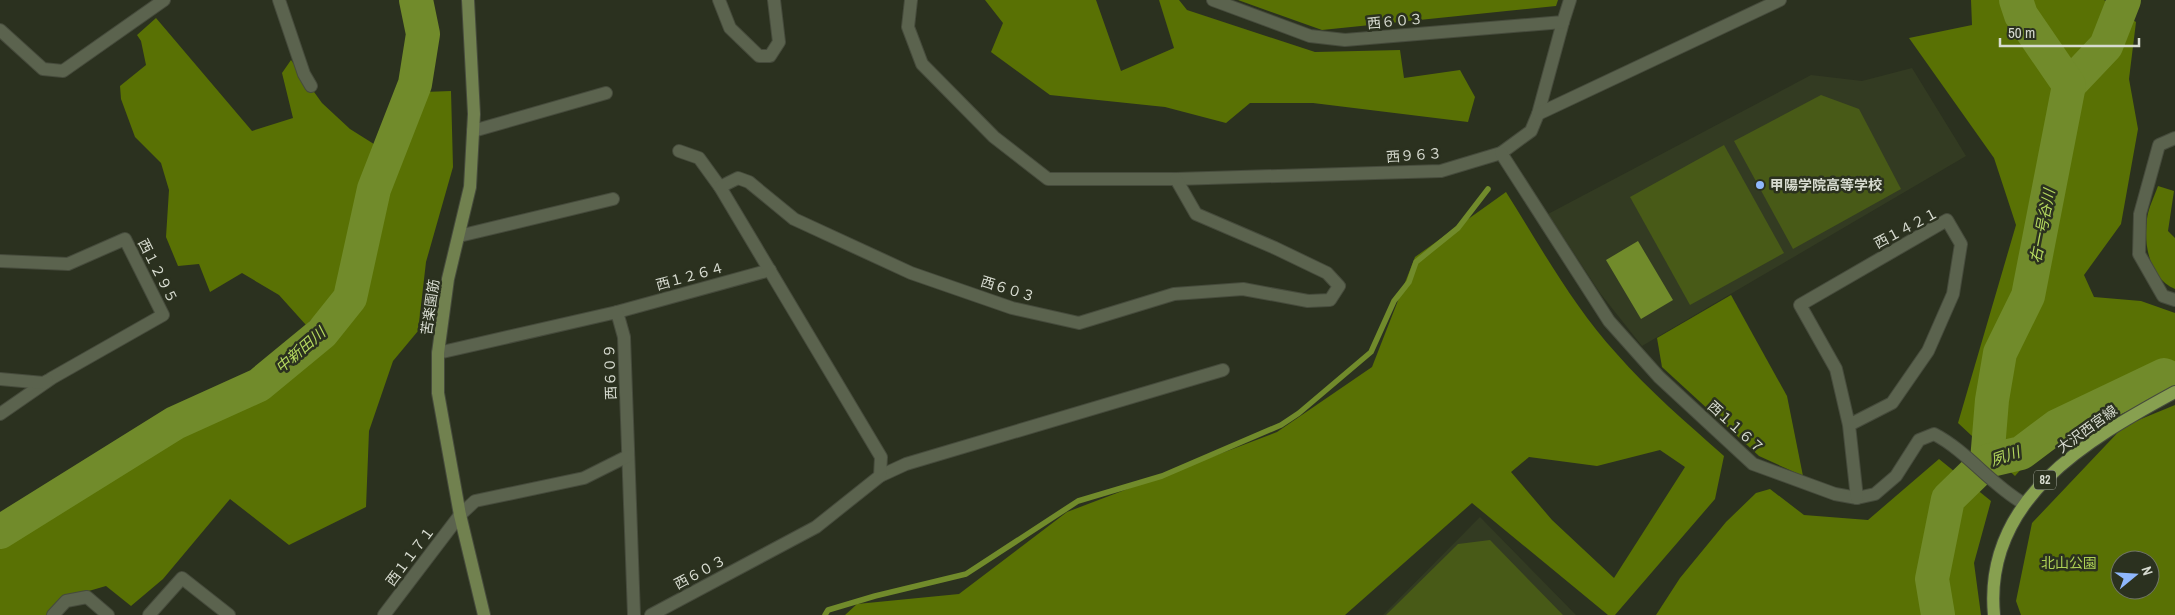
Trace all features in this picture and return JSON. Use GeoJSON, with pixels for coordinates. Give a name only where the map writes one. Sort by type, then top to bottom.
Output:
{"type":"FeatureCollection","features":[{"type":"Feature","properties":{"kind":"main road","name":"大沢西宮線"},"geometry":{"type":"LineString","coordinates":[[1994,615],[1994,591],[2001,546],[2009,526],[2023,503],[2047,478],[2077,453],[2131,416],[2171,394]]}},
{"type":"Feature","properties":{"kind":"street"},"geometry":{"type":"LineString","coordinates":[[0,30],[43,69],[63,71],[164,0]]}},
{"type":"Feature","properties":{"kind":"street"},"geometry":{"type":"LineString","coordinates":[[279,0],[304,74],[311,86]]}},
{"type":"Feature","properties":{"kind":"street","name":"苦楽園筋"},"geometry":{"type":"LineString","coordinates":[[468,0],[473,131],[470,187],[448,279],[438,353],[438,393],[460,516],[484,615]]}},
{"type":"Feature","properties":{"kind":"street"},"geometry":{"type":"LineString","coordinates":[[719,0],[730,28],[759,56],[770,56],[779,42],[774,0]]}},
{"type":"Feature","properties":{"kind":"street"},"geometry":{"type":"LineString","coordinates":[[911,0],[908,27],[922,64],[994,137],[1048,179],[1176,179]]}},
{"type":"Feature","properties":{"kind":"street","name":"西６０３"},"geometry":{"type":"LineString","coordinates":[[1213,0],[1310,36],[1345,40],[1563,22]]}},
{"type":"Feature","properties":{"kind":"street"},"geometry":{"type":"LineString","coordinates":[[1563,22],[1570,0]]}},
{"type":"Feature","properties":{"kind":"street"},"geometry":{"type":"LineString","coordinates":[[1538,114],[1780,0]]}},
{"type":"Feature","properties":{"kind":"street","name":"西９６３"},"geometry":{"type":"LineString","coordinates":[[1176,179],[1441,171],[1501,153],[1530,131],[1538,114],[1563,22]]}},
{"type":"Feature","properties":{"kind":"street"},"geometry":{"type":"LineString","coordinates":[[473,131],[606,92]]}},
{"type":"Feature","properties":{"kind":"street"},"geometry":{"type":"LineString","coordinates":[[2175,138],[2158,145],[2140,214],[2138,254],[2162,296],[2175,300]]}},
{"type":"Feature","properties":{"kind":"street"},"geometry":{"type":"LineString","coordinates":[[679,151],[699,158],[720,187],[881,457],[880,476]]}},
{"type":"Feature","properties":{"kind":"street","name":"西１１６７"},"geometry":{"type":"LineString","coordinates":[[1501,153],[1608,321],[1659,377],[1753,464],[1835,494],[1857,498]]}},
{"type":"Feature","properties":{"kind":"street","name":"西６０３"},"geometry":{"type":"LineString","coordinates":[[720,187],[738,178],[749,182],[794,220],[911,272],[1012,308],[1079,323],[1174,294],[1243,289],[1308,301],[1330,300],[1339,286],[1327,273],[1196,214],[1176,179]]}},
{"type":"Feature","properties":{"kind":"street"},"geometry":{"type":"LineString","coordinates":[[459,236],[613,198]]}},
{"type":"Feature","properties":{"kind":"street","name":"西１４２１"},"geometry":{"type":"LineString","coordinates":[[1849,425],[1892,402],[1928,351],[1953,294],[1962,244],[1947,220],[1800,305],[1836,369],[1849,425],[1857,498]]}},
{"type":"Feature","properties":{"kind":"street","name":"西１２９５"},"geometry":{"type":"LineString","coordinates":[[0,261],[68,264],[125,239],[163,315],[52,378],[0,414]]}},
{"type":"Feature","properties":{"kind":"street","name":"西１２６４"},"geometry":{"type":"LineString","coordinates":[[618,312],[770,270]]}},
{"type":"Feature","properties":{"kind":"street"},"geometry":{"type":"LineString","coordinates":[[438,353],[618,312]]}},
{"type":"Feature","properties":{"kind":"street","name":"西６０９"},"geometry":{"type":"LineString","coordinates":[[618,312],[624,337],[634,615]]}},
{"type":"Feature","properties":{"kind":"street","name":"西６０３"},"geometry":{"type":"LineString","coordinates":[[651,615],[816,527],[880,476],[906,464],[1223,370]]}},
{"type":"Feature","properties":{"kind":"street"},"geometry":{"type":"LineString","coordinates":[[0,379],[44,383],[52,378]]}},
{"type":"Feature","properties":{"kind":"street"},"geometry":{"type":"LineString","coordinates":[[1857,498],[1875,494],[1896,476],[1919,440],[1934,434],[1947,441],[2004,492],[2023,503]]}},
{"type":"Feature","properties":{"kind":"street","name":"西１１７１"},"geometry":{"type":"LineString","coordinates":[[384,615],[460,516],[475,501],[584,478],[628,456]]}},
{"type":"Feature","properties":{"kind":"street"},"geometry":{"type":"LineString","coordinates":[[149,615],[182,578],[230,615]]}},
{"type":"Feature","properties":{"kind":"street"},"geometry":{"type":"LineString","coordinates":[[53,615],[66,601],[87,597],[108,615]]}},
{"type":"Feature","properties":{"kind":"shaded area","name":"甲陽学院高等学校"},"geometry":{"type":"Polygon","coordinates":[[[1912,68],[1966,156],[1642,346],[1600,293],[1548,214],[1811,75],[1862,81],[1912,68]]]}},
{"type":"Feature","properties":{"kind":"shaded area"},"geometry":{"type":"Polygon","coordinates":[[[1821,95],[1859,109],[1901,189],[1793,249],[1734,141],[1821,95]]]}},
{"type":"Feature","properties":{"kind":"shaded area"},"geometry":{"type":"Polygon","coordinates":[[[1724,145],[1784,253],[1690,305],[1630,197],[1724,145]]]}},
{"type":"Feature","properties":{"kind":"shaded area"},"geometry":{"type":"Polygon","coordinates":[[[1638,241],[1673,300],[1641,319],[1606,260],[1638,241]]]}},
{"type":"Feature","properties":{"kind":"shaded area"},"geometry":{"type":"Polygon","coordinates":[[[1480,517],[1576,615],[1383,615],[1480,517]]]}},
{"type":"Feature","properties":{"kind":"shaded area"},"geometry":{"type":"Polygon","coordinates":[[[1490,540],[1563,615],[1386,615],[1458,544],[1490,540]]]}},
{"type":"Feature","properties":{"kind":"green space"},"geometry":{"type":"Polygon","coordinates":[[[985,0],[1096,0],[1121,71],[1174,48],[1159,0],[1179,0],[1187,10],[1315,52],[1400,50],[1404,78],[1460,70],[1475,97],[1468,122],[1313,103],[1250,103],[1226,123],[1165,107],[1050,95],[991,52],[1003,23],[985,0]]]}},
{"type":"Feature","properties":{"kind":"green space"},"geometry":{"type":"Polygon","coordinates":[[[1238,0],[1558,0],[1556,6],[1322,30],[1238,0]]]}},
{"type":"Feature","properties":{"kind":"green space"},"geometry":{"type":"Polygon","coordinates":[[[1971,0],[2104,0],[2136,22],[2129,79],[2138,129],[2121,224],[2084,275],[2094,297],[2141,301],[2175,313],[2175,374],[2048,439],[2015,476],[1958,423],[2016,225],[1994,158],[1909,38],[1972,25],[1971,0]]]}},
{"type":"Feature","properties":{"kind":"green space"},"geometry":{"type":"Polygon","coordinates":[[[156,18],[252,131],[293,118],[282,73],[291,60],[322,103],[350,129],[385,151],[424,92],[451,91],[453,167],[426,262],[418,331],[393,361],[369,431],[366,507],[289,545],[230,499],[163,579],[131,606],[106,586],[61,599],[47,615],[0,615],[0,544],[75,493],[152,422],[197,395],[273,388],[342,316],[331,300],[306,325],[279,295],[242,273],[210,292],[199,264],[178,266],[166,237],[169,190],[161,163],[135,137],[121,99],[120,86],[146,65],[141,41],[137,35],[156,18]]]}},
{"type":"Feature","properties":{"kind":"green space"},"geometry":{"type":"Polygon","coordinates":[[[2158,186],[2174,191],[2168,231],[2175,238],[2175,289],[2166,284],[2154,269],[2150,260],[2146,239],[2148,215],[2158,186]]]}},
{"type":"Feature","properties":{"kind":"green space"},"geometry":{"type":"Polygon","coordinates":[[[1506,192],[1571,296],[1600,335],[1655,394],[1724,456],[1715,499],[1615,615],[1608,615],[1472,503],[1345,615],[845,615],[857,604],[959,594],[1067,512],[1277,432],[1372,367],[1415,257],[1506,192]],[[1660,450],[1597,466],[1529,457],[1511,472],[1552,520],[1614,578],[1685,467],[1660,450]]]}},
{"type":"Feature","properties":{"kind":"green space"},"geometry":{"type":"Polygon","coordinates":[[[1731,295],[1787,396],[1803,476],[1759,456],[1662,367],[1657,338],[1731,295]]]}},
{"type":"Feature","properties":{"kind":"green space","name":"北山公園"},"geometry":{"type":"Polygon","coordinates":[[[2175,405],[2175,615],[2021,615],[2016,601],[2032,523],[2124,426],[2175,405]]]}},
{"type":"Feature","properties":{"kind":"green space"},"geometry":{"type":"Polygon","coordinates":[[[1939,459],[1991,501],[1974,563],[1981,615],[1656,615],[1680,578],[1726,522],[1756,493],[1770,489],[1804,515],[1868,520],[1939,459]]]}},
{"type":"Feature","properties":{"kind":"waterway","name":"中新田川"},"geometry":{"type":"LineString","coordinates":[[0,532],[175,423],[259,385],[322,333],[350,298],[374,189],[415,84],[423,34],[416,0]]}},
{"type":"Feature","properties":{"kind":"waterway","name":"右一号谷川"},"geometry":{"type":"LineString","coordinates":[[1987,461],[1992,400],[2000,353],[2028,296],[2069,85],[2021,15],[2016,0]]}},
{"type":"Feature","properties":{"kind":"waterway"},"geometry":{"type":"LineString","coordinates":[[2069,85],[2106,46],[2124,0]]}},
{"type":"Feature","properties":{"kind":"waterway"},"geometry":{"type":"LineString","coordinates":[[825,615],[828,610],[875,596],[966,574],[1078,501],[1162,476],[1281,425],[1299,413],[1371,352],[1394,301],[1409,282],[1416,262],[1458,228],[1488,189]]}},
{"type":"Feature","properties":{"kind":"waterway","name":"夙川"},"geometry":{"type":"LineString","coordinates":[[1938,615],[1932,579],[1948,499],[1987,461],[2021,453],[2057,426],[2164,375],[2175,380]]}},
{"type":"Feature","properties":{"kind":"place","name":"甲陽学院高等学校"},"geometry":{"type":"Point","coordinates":[1760,185]}}]}
